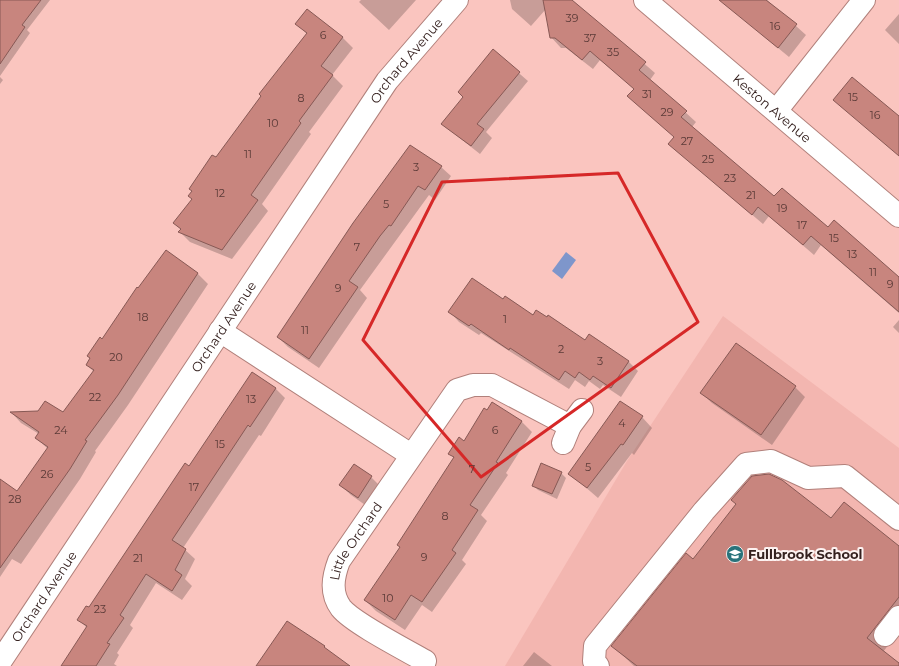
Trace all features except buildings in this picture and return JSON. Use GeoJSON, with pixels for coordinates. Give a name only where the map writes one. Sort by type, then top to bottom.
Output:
{"type":"FeatureCollection","features":[{"type":"Feature","properties":{"kind":"street","name":"Orchard Avenue"},"geometry":{"type":"LineString","coordinates":[[0,662],[387,81],[457,0]]}},
{"type":"Feature","properties":{"kind":"street","name":"Keston Avenue"},"geometry":{"type":"LineString","coordinates":[[646,0],[899,216]]}},
{"type":"Feature","properties":{"kind":"street"},"geometry":{"type":"LineString","coordinates":[[776,111],[864,0]]}},
{"type":"Feature","properties":{"kind":"street"},"geometry":{"type":"LineString","coordinates":[[220,331],[411,455]]}},
{"type":"Feature","properties":{"kind":"street","name":"Little Orchard"},"geometry":{"type":"LineString","coordinates":[[427,658],[362,624],[341,608],[335,595],[333,577],[339,561],[457,390],[473,385],[492,385],[571,426]]}},
{"type":"Feature","properties":{"kind":"street"},"geometry":{"type":"LineString","coordinates":[[598,666],[594,661],[595,646],[704,511],[746,464],[771,461],[808,478],[845,476],[899,519]]}},
{"type":"Feature","properties":{"kind":"street"},"geometry":{"type":"LineString","coordinates":[[885,635],[899,617]]}},
{"type":"Feature","properties":{"kind":"highlighted area"},"geometry":{"type":"Polygon","coordinates":[[[618,173],[698,322],[481,477],[363,340],[442,182],[618,173]]]}},
{"type":"Feature","properties":{"kind":"shaded area","name":"Fullbrook School"},"geometry":{"type":"Polygon","coordinates":[[[723,316],[899,448],[899,666],[505,666],[627,461],[723,316]]]}},
{"type":"Feature","properties":{"kind":"water"},"geometry":{"type":"Polygon","coordinates":[[[566,252],[576,260],[562,279],[552,271],[566,252]]]}},
{"type":"Feature","properties":{"kind":"place","name":"Fullbrook School"},"geometry":{"type":"Point","coordinates":[735,554]}}]}
